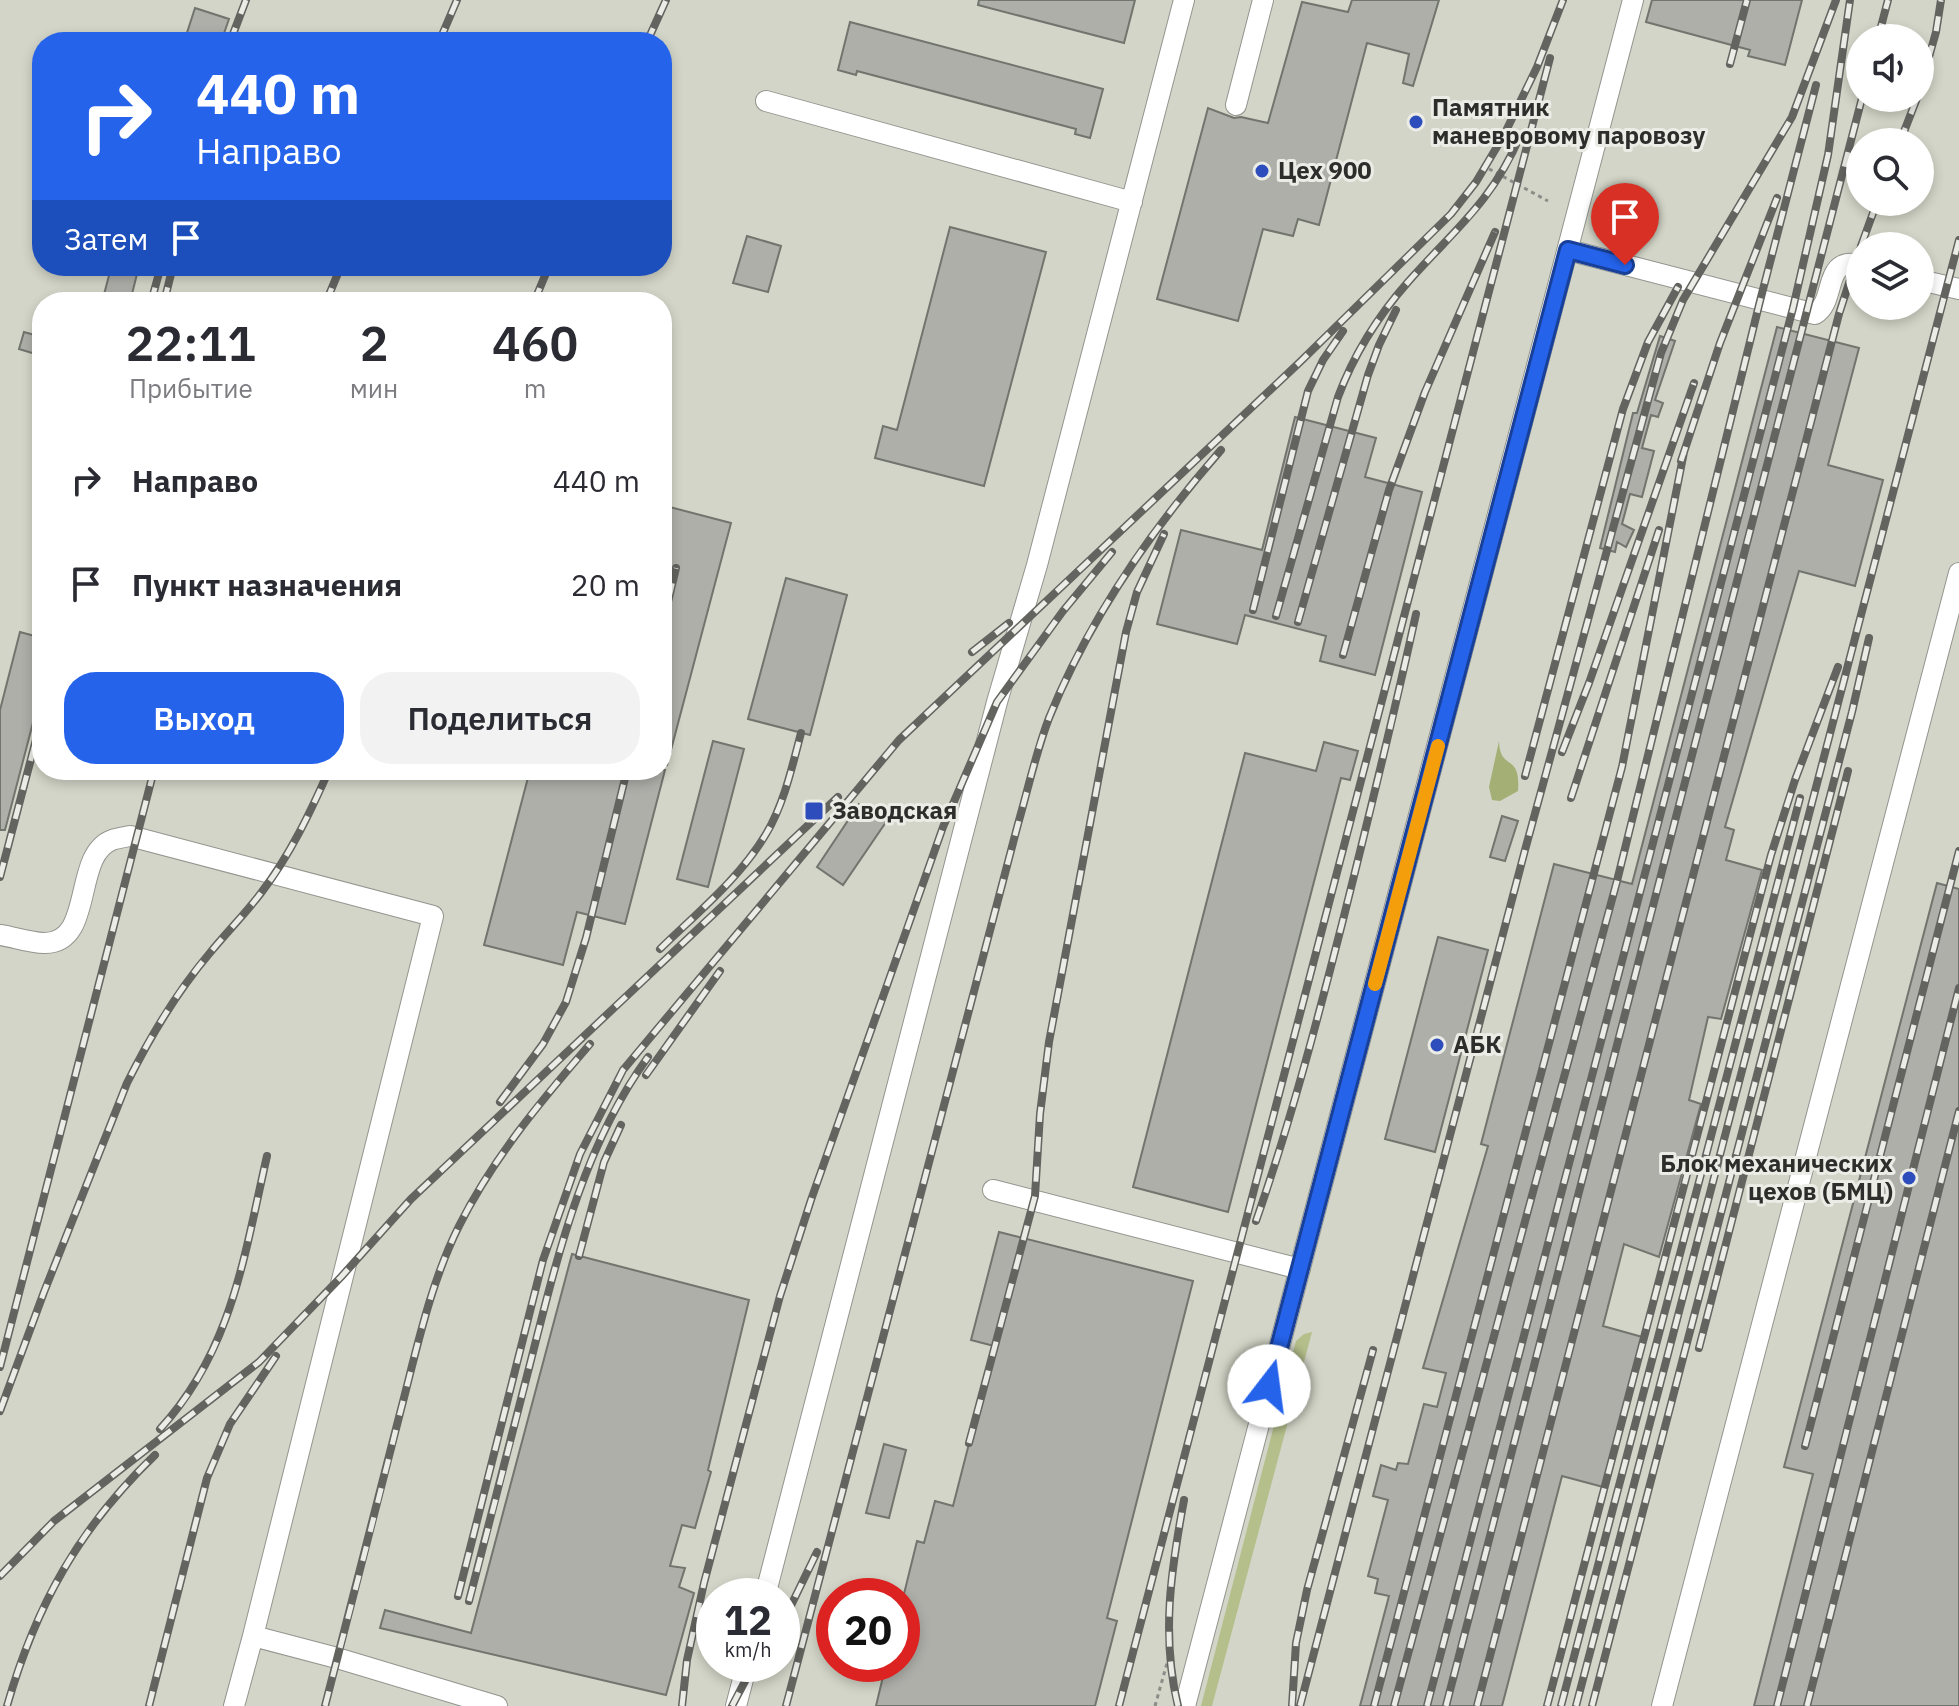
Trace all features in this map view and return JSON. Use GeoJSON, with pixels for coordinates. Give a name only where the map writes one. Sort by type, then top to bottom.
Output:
{"type":"FeatureCollection","features":[{"type":"Feature","properties":{"kind":"lane"},"geometry":{"type":"LineString","coordinates":[[770,1578],[997,702],[1037,565],[1184,0]]}},
{"type":"Feature","properties":{"kind":"lane"},"geometry":{"type":"LineString","coordinates":[[1236,105],[1263,0]]}},
{"type":"Feature","properties":{"kind":"lane"},"geometry":{"type":"LineString","coordinates":[[1185,1706],[1633,0]]}},
{"type":"Feature","properties":{"kind":"lane"},"geometry":{"type":"LineString","coordinates":[[766,101],[1132,202]]}},
{"type":"Feature","properties":{"kind":"lane"},"geometry":{"type":"LineString","coordinates":[[1568,250],[1815,314],[1822,308],[1833,278],[1840,267],[1846,265]]}},
{"type":"Feature","properties":{"kind":"lane"},"geometry":{"type":"LineString","coordinates":[[1934,283],[1959,289]]}},
{"type":"Feature","properties":{"kind":"lane"},"geometry":{"type":"LineString","coordinates":[[1662,1706],[1959,573]]}},
{"type":"Feature","properties":{"kind":"lane"},"geometry":{"type":"LineString","coordinates":[[0,935],[46,944],[66,936],[74,923],[94,857],[109,840],[130,836],[433,916],[234,1706]]}},
{"type":"Feature","properties":{"kind":"lane"},"geometry":{"type":"LineString","coordinates":[[993,1190],[1300,1269]]}},
{"type":"Feature","properties":{"kind":"lane"},"geometry":{"type":"LineString","coordinates":[[253,1636],[497,1706]]}},
{"type":"Feature","properties":{"kind":"lane"},"geometry":{"type":"LineString","coordinates":[[736,1706],[742,1682]]}},
{"type":"Feature","properties":{"kind":"path"},"geometry":{"type":"LineString","coordinates":[[1482,165],[1548,201]]}},
{"type":"Feature","properties":{"kind":"path"},"geometry":{"type":"LineString","coordinates":[[1155,1706],[1169,1656]]}},
{"type":"Feature","properties":{"kind":"shaded area"},"geometry":{"type":"Polygon","coordinates":[[[0,0],[1959,0],[1959,1706],[0,1706],[0,0]]]}},
{"type":"Feature","properties":{"kind":"green space"},"geometry":{"type":"Polygon","coordinates":[[[1499,741],[1503,756],[1514,766],[1518,779],[1518,791],[1500,801],[1492,800],[1489,787],[1499,741]]]}},
{"type":"Feature","properties":{"kind":"green space"},"geometry":{"type":"Polygon","coordinates":[[[1312,1332],[1212,1706],[1201,1706],[1296,1341],[1312,1332]]]}},
{"type":"Feature","properties":{"kind":"building"},"geometry":{"type":"Polygon","coordinates":[[[979,0],[1135,0],[1124,43],[978,5],[979,0]]]}},
{"type":"Feature","properties":{"kind":"building","name":"Цех 900"},"geometry":{"type":"Polygon","coordinates":[[[1352,0],[1439,0],[1413,86],[1403,83],[1409,54],[1367,43],[1319,225],[1298,219],[1293,236],[1263,229],[1238,321],[1157,299],[1208,108],[1234,118],[1268,123],[1302,2],[1348,12],[1352,0]]]}},
{"type":"Feature","properties":{"kind":"building"},"geometry":{"type":"Polygon","coordinates":[[[1652,0],[1802,0],[1785,65],[1748,56],[1750,50],[1646,22],[1652,0]]]}},
{"type":"Feature","properties":{"kind":"building"},"geometry":{"type":"Polygon","coordinates":[[[195,8],[229,19],[224,32],[187,32],[195,8]]]}},
{"type":"Feature","properties":{"kind":"building"},"geometry":{"type":"Polygon","coordinates":[[[850,22],[1103,89],[1090,138],[1075,134],[1076,129],[857,71],[856,75],[838,70],[850,22]]]}},
{"type":"Feature","properties":{"kind":"building"},"geometry":{"type":"Polygon","coordinates":[[[950,227],[1046,252],[984,486],[875,458],[883,426],[897,430],[950,227]]]}},
{"type":"Feature","properties":{"kind":"building"},"geometry":{"type":"Polygon","coordinates":[[[747,236],[781,246],[768,292],[733,283],[747,236]]]}},
{"type":"Feature","properties":{"kind":"building"},"geometry":{"type":"Polygon","coordinates":[[[109,276],[136,276],[132,292],[105,292],[109,276]]]}},
{"type":"Feature","properties":{"kind":"building"},"geometry":{"type":"Polygon","coordinates":[[[1777,327],[1859,348],[1828,465],[1883,480],[1855,586],[1799,571],[1725,827],[1734,830],[1726,860],[1762,870],[1721,1019],[1708,1017],[1689,1100],[1701,1104],[1659,1257],[1624,1244],[1603,1326],[1646,1338],[1607,1488],[1562,1476],[1502,1706],[1360,1706],[1389,1596],[1375,1593],[1378,1579],[1368,1576],[1388,1500],[1373,1496],[1381,1465],[1396,1470],[1398,1463],[1408,1464],[1424,1404],[1437,1407],[1446,1373],[1423,1368],[1488,1146],[1481,1144],[1554,864],[1632,884],[1777,327]]]}},
{"type":"Feature","properties":{"kind":"building"},"geometry":{"type":"Polygon","coordinates":[[[24,332],[32,334],[32,353],[19,349],[24,332]]]}},
{"type":"Feature","properties":{"kind":"building"},"geometry":{"type":"Polygon","coordinates":[[[1660,336],[1675,341],[1655,400],[1663,403],[1658,417],[1651,415],[1642,448],[1654,451],[1642,497],[1630,494],[1622,524],[1634,530],[1626,547],[1617,542],[1615,552],[1600,548],[1633,413],[1637,413],[1660,336]]]}},
{"type":"Feature","properties":{"kind":"building"},"geometry":{"type":"Polygon","coordinates":[[[1295,417],[1376,438],[1365,477],[1422,492],[1375,675],[1320,661],[1326,636],[1245,615],[1237,644],[1157,624],[1181,530],[1262,550],[1295,417]]]}},
{"type":"Feature","properties":{"kind":"building"},"geometry":{"type":"Polygon","coordinates":[[[672,508],[731,523],[672,746],[672,508]]]}},
{"type":"Feature","properties":{"kind":"building"},"geometry":{"type":"Polygon","coordinates":[[[786,578],[847,595],[810,735],[748,719],[786,578]]]}},
{"type":"Feature","properties":{"kind":"building"},"geometry":{"type":"Polygon","coordinates":[[[20,632],[32,635],[32,726],[5,830],[0,830],[0,710],[20,632]]]}},
{"type":"Feature","properties":{"kind":"building"},"geometry":{"type":"Polygon","coordinates":[[[713,741],[744,749],[708,887],[677,879],[713,741]]]}},
{"type":"Feature","properties":{"kind":"building"},"geometry":{"type":"Polygon","coordinates":[[[1324,742],[1358,751],[1350,780],[1341,778],[1228,1212],[1133,1187],[1245,753],[1316,771],[1324,742]]]}},
{"type":"Feature","properties":{"kind":"building"},"geometry":{"type":"Polygon","coordinates":[[[527,780],[662,780],[625,924],[577,912],[563,965],[484,945],[527,780]]]}},
{"type":"Feature","properties":{"kind":"building"},"geometry":{"type":"Polygon","coordinates":[[[859,804],[886,822],[843,885],[817,867],[859,804]]]}},
{"type":"Feature","properties":{"kind":"building"},"geometry":{"type":"Polygon","coordinates":[[[1502,816],[1518,821],[1505,861],[1490,857],[1502,816]]]}},
{"type":"Feature","properties":{"kind":"building","name":"Блок механических цехов (БМЦ)"},"geometry":{"type":"Polygon","coordinates":[[[1937,883],[1959,889],[1959,1706],[1754,1706],[1813,1474],[1784,1467],[1937,883]]]}},
{"type":"Feature","properties":{"kind":"building","name":"АБК"},"geometry":{"type":"Polygon","coordinates":[[[1438,937],[1488,950],[1435,1152],[1385,1139],[1438,937]]]}},
{"type":"Feature","properties":{"kind":"building"},"geometry":{"type":"Polygon","coordinates":[[[999,1232],[1193,1281],[1107,1618],[1117,1621],[1095,1706],[876,1706],[882,1682],[920,1682],[920,1578],[908,1578],[917,1541],[924,1543],[935,1501],[953,1506],[994,1346],[971,1340],[999,1232]]]}},
{"type":"Feature","properties":{"kind":"building"},"geometry":{"type":"Polygon","coordinates":[[[572,1254],[749,1300],[708,1470],[711,1472],[695,1528],[682,1525],[670,1566],[685,1568],[679,1587],[694,1593],[666,1695],[380,1628],[385,1610],[471,1633],[572,1254]]]}},
{"type":"Feature","properties":{"kind":"building"},"geometry":{"type":"Polygon","coordinates":[[[884,1444],[906,1450],[889,1518],[866,1513],[884,1444]]]}},
{"type":"Feature","properties":{"kind":"railway"},"geometry":{"type":"LineString","coordinates":[[234,32],[246,0]]}},
{"type":"Feature","properties":{"kind":"railway"},"geometry":{"type":"LineString","coordinates":[[443,32],[457,0]]}},
{"type":"Feature","properties":{"kind":"railway"},"geometry":{"type":"LineString","coordinates":[[652,32],[666,0]]}},
{"type":"Feature","properties":{"kind":"railway"},"geometry":{"type":"LineString","coordinates":[[458,1596],[543,1260],[580,1154],[623,1070],[899,740],[1301,361],[1451,214],[1476,182],[1504,135],[1537,67],[1563,0]]}},
{"type":"Feature","properties":{"kind":"railway"},"geometry":{"type":"LineString","coordinates":[[1730,64],[1747,0]]}},
{"type":"Feature","properties":{"kind":"railway"},"geometry":{"type":"LineString","coordinates":[[1300,1706],[1525,850],[1661,353],[1683,300],[1792,117],[1836,0]]}},
{"type":"Feature","properties":{"kind":"railway"},"geometry":{"type":"LineString","coordinates":[[1427,1706],[1793,308],[1828,155],[1850,0]]}},
{"type":"Feature","properties":{"kind":"railway"},"geometry":{"type":"LineString","coordinates":[[1882,24],[1888,0]]}},
{"type":"Feature","properties":{"kind":"railway"},"geometry":{"type":"LineString","coordinates":[[1934,39],[1941,0]]}},
{"type":"Feature","properties":{"kind":"railway"},"geometry":{"type":"LineString","coordinates":[[1119,1706],[1550,58]]}},
{"type":"Feature","properties":{"kind":"railway"},"geometry":{"type":"LineString","coordinates":[[1394,1706],[1617,881],[1816,85]]}},
{"type":"Feature","properties":{"kind":"railway"},"geometry":{"type":"LineString","coordinates":[[1446,1706],[1858,112]]}},
{"type":"Feature","properties":{"kind":"railway"},"geometry":{"type":"LineString","coordinates":[[1905,128],[1912,112]]}},
{"type":"Feature","properties":{"kind":"railway"},"geometry":{"type":"LineString","coordinates":[[1276,616],[1338,397],[1351,366],[1397,295],[1484,197],[1520,136]]}},
{"type":"Feature","properties":{"kind":"railway"},"geometry":{"type":"LineString","coordinates":[[1681,461],[1720,343],[1777,198]]}},
{"type":"Feature","properties":{"kind":"railway"},"geometry":{"type":"LineString","coordinates":[[1866,232],[1872,216]]}},
{"type":"Feature","properties":{"kind":"railway"},"geometry":{"type":"LineString","coordinates":[[1343,655],[1389,490],[1425,392],[1495,232]]}},
{"type":"Feature","properties":{"kind":"railway"},"geometry":{"type":"LineString","coordinates":[[1576,1706],[1959,240]]}},
{"type":"Feature","properties":{"kind":"railway"},"geometry":{"type":"LineString","coordinates":[[154,292],[158,276]]}},
{"type":"Feature","properties":{"kind":"railway"},"geometry":{"type":"LineString","coordinates":[[166,292],[170,276]]}},
{"type":"Feature","properties":{"kind":"railway"},"geometry":{"type":"LineString","coordinates":[[330,292],[337,276]]}},
{"type":"Feature","properties":{"kind":"railway"},"geometry":{"type":"LineString","coordinates":[[538,292],[545,276]]}},
{"type":"Feature","properties":{"kind":"railway"},"geometry":{"type":"LineString","coordinates":[[1525,776],[1623,409],[1648,342],[1678,287]]}},
{"type":"Feature","properties":{"kind":"railway"},"geometry":{"type":"LineString","coordinates":[[1477,1706],[1846,292]]}},
{"type":"Feature","properties":{"kind":"railway"},"geometry":{"type":"LineString","coordinates":[[1298,622],[1368,375],[1396,310]]}},
{"type":"Feature","properties":{"kind":"railway"},"geometry":{"type":"LineString","coordinates":[[1253,610],[1308,391],[1323,360],[1343,331]]}},
{"type":"Feature","properties":{"kind":"railway"},"geometry":{"type":"LineString","coordinates":[[1562,752],[1694,383]]}},
{"type":"Feature","properties":{"kind":"railway"},"geometry":{"type":"LineString","coordinates":[[786,1706],[1044,731],[1083,646],[1124,577],[1170,512],[1221,450]]}},
{"type":"Feature","properties":{"kind":"railway"},"geometry":{"type":"LineString","coordinates":[[1374,1706],[1622,767],[1684,452]]}},
{"type":"Feature","properties":{"kind":"railway"},"geometry":{"type":"LineString","coordinates":[[1571,798],[1659,530]]}},
{"type":"Feature","properties":{"kind":"railway"},"geometry":{"type":"LineString","coordinates":[[969,1443],[1035,1196],[1040,1114],[1049,1042],[1126,632],[1137,592],[1164,534]]}},
{"type":"Feature","properties":{"kind":"railway"},"geometry":{"type":"LineString","coordinates":[[682,1706],[687,1660],[704,1583],[780,1296],[943,827],[997,702],[1063,611],[1112,552]]}},
{"type":"Feature","properties":{"kind":"railway"},"geometry":{"type":"LineString","coordinates":[[672,585],[676,568]]}},
{"type":"Feature","properties":{"kind":"railway"},"geometry":{"type":"LineString","coordinates":[[1256,1221],[1324,993],[1416,614]]}},
{"type":"Feature","properties":{"kind":"railway"},"geometry":{"type":"LineString","coordinates":[[972,652],[1009,623]]}},
{"type":"Feature","properties":{"kind":"railway"},"geometry":{"type":"LineString","coordinates":[[1592,1706],[1869,638]]}},
{"type":"Feature","properties":{"kind":"railway"},"geometry":{"type":"LineString","coordinates":[[1547,1706],[1771,855],[1795,780],[1838,667]]}},
{"type":"Feature","properties":{"kind":"railway"},"geometry":{"type":"LineString","coordinates":[[660,949],[730,881],[766,834],[783,798],[801,733]]}},
{"type":"Feature","properties":{"kind":"railway"},"geometry":{"type":"LineString","coordinates":[[0,877],[32,755]]}},
{"type":"Feature","properties":{"kind":"railway"},"geometry":{"type":"LineString","coordinates":[[1699,1348],[1848,771]]}},
{"type":"Feature","properties":{"kind":"railway"},"geometry":{"type":"LineString","coordinates":[[0,1367],[151,780]]}},
{"type":"Feature","properties":{"kind":"railway"},"geometry":{"type":"LineString","coordinates":[[0,1411],[127,1083],[164,1016],[186,984],[255,901],[281,864],[324,780]]}},
{"type":"Feature","properties":{"kind":"railway"},"geometry":{"type":"LineString","coordinates":[[500,1102],[543,1044],[566,1002],[586,938],[625,780]]}},
{"type":"Feature","properties":{"kind":"railway"},"geometry":{"type":"LineString","coordinates":[[0,1576],[54,1521],[259,1362],[411,1199],[838,797]]}},
{"type":"Feature","properties":{"kind":"railway"},"geometry":{"type":"LineString","coordinates":[[1561,1706],[1800,798]]}},
{"type":"Feature","properties":{"kind":"railway"},"geometry":{"type":"LineString","coordinates":[[1805,1446],[1959,851]]}},
{"type":"Feature","properties":{"kind":"railway"},"geometry":{"type":"LineString","coordinates":[[646,1075],[720,971]]}},
{"type":"Feature","properties":{"kind":"railway"},"geometry":{"type":"LineString","coordinates":[[1777,1706],[1959,988]]}},
{"type":"Feature","properties":{"kind":"railway"},"geometry":{"type":"LineString","coordinates":[[325,1706],[431,1296],[449,1249],[472,1201],[502,1154],[590,1044]]}},
{"type":"Feature","properties":{"kind":"railway"},"geometry":{"type":"LineString","coordinates":[[469,1601],[551,1284],[575,1204],[606,1128],[625,1091],[648,1057]]}},
{"type":"Feature","properties":{"kind":"railway"},"geometry":{"type":"LineString","coordinates":[[1807,1706],[1959,1111]]}},
{"type":"Feature","properties":{"kind":"railway"},"geometry":{"type":"LineString","coordinates":[[579,1256],[604,1162],[621,1125]]}},
{"type":"Feature","properties":{"kind":"railway"},"geometry":{"type":"LineString","coordinates":[[160,1429],[204,1368],[219,1335],[242,1266],[267,1156]]}},
{"type":"Feature","properties":{"kind":"railway"},"geometry":{"type":"LineString","coordinates":[[1292,1706],[1296,1643],[1307,1590],[1373,1350]]}},
{"type":"Feature","properties":{"kind":"railway"},"geometry":{"type":"LineString","coordinates":[[149,1706],[207,1478],[230,1424],[276,1356]]}},
{"type":"Feature","properties":{"kind":"railway"},"geometry":{"type":"LineString","coordinates":[[7,1706],[32,1634],[63,1570],[104,1511],[155,1455]]}},
{"type":"Feature","properties":{"kind":"railway"},"geometry":{"type":"LineString","coordinates":[[1178,1706],[1169,1629],[1172,1577],[1184,1500]]}},
{"type":"Feature","properties":{"kind":"railway"},"geometry":{"type":"LineString","coordinates":[[800,1587],[817,1552]]}},
{"type":"Feature","properties":{"kind":"railway"},"geometry":{"type":"LineString","coordinates":[[732,1706],[745,1682]]}},
{"type":"Feature","properties":{"kind":"slow traffic"},"geometry":{"type":"LineString","coordinates":[[1375,984],[1438,746]]}},
{"type":"Feature","properties":{"kind":"place","name":"Памятник маневровому паровозу"},"geometry":{"type":"Point","coordinates":[1416,122]}},
{"type":"Feature","properties":{"kind":"place","name":"Цех 900"},"geometry":{"type":"Point","coordinates":[1262,171]}},
{"type":"Feature","properties":{"kind":"place","name":"Заводская"},"geometry":{"type":"Point","coordinates":[814,811]}},
{"type":"Feature","properties":{"kind":"place","name":"АБК"},"geometry":{"type":"Point","coordinates":[1437,1045]}},
{"type":"Feature","properties":{"kind":"place","name":"Блок механических цехов (БМЦ)"},"geometry":{"type":"Point","coordinates":[1909,1178]}},
{"type":"Feature","properties":{"kind":"route"},"geometry":{"type":"LineString","coordinates":[[1269,1386],[1568,250],[1625,265]]}}]}
